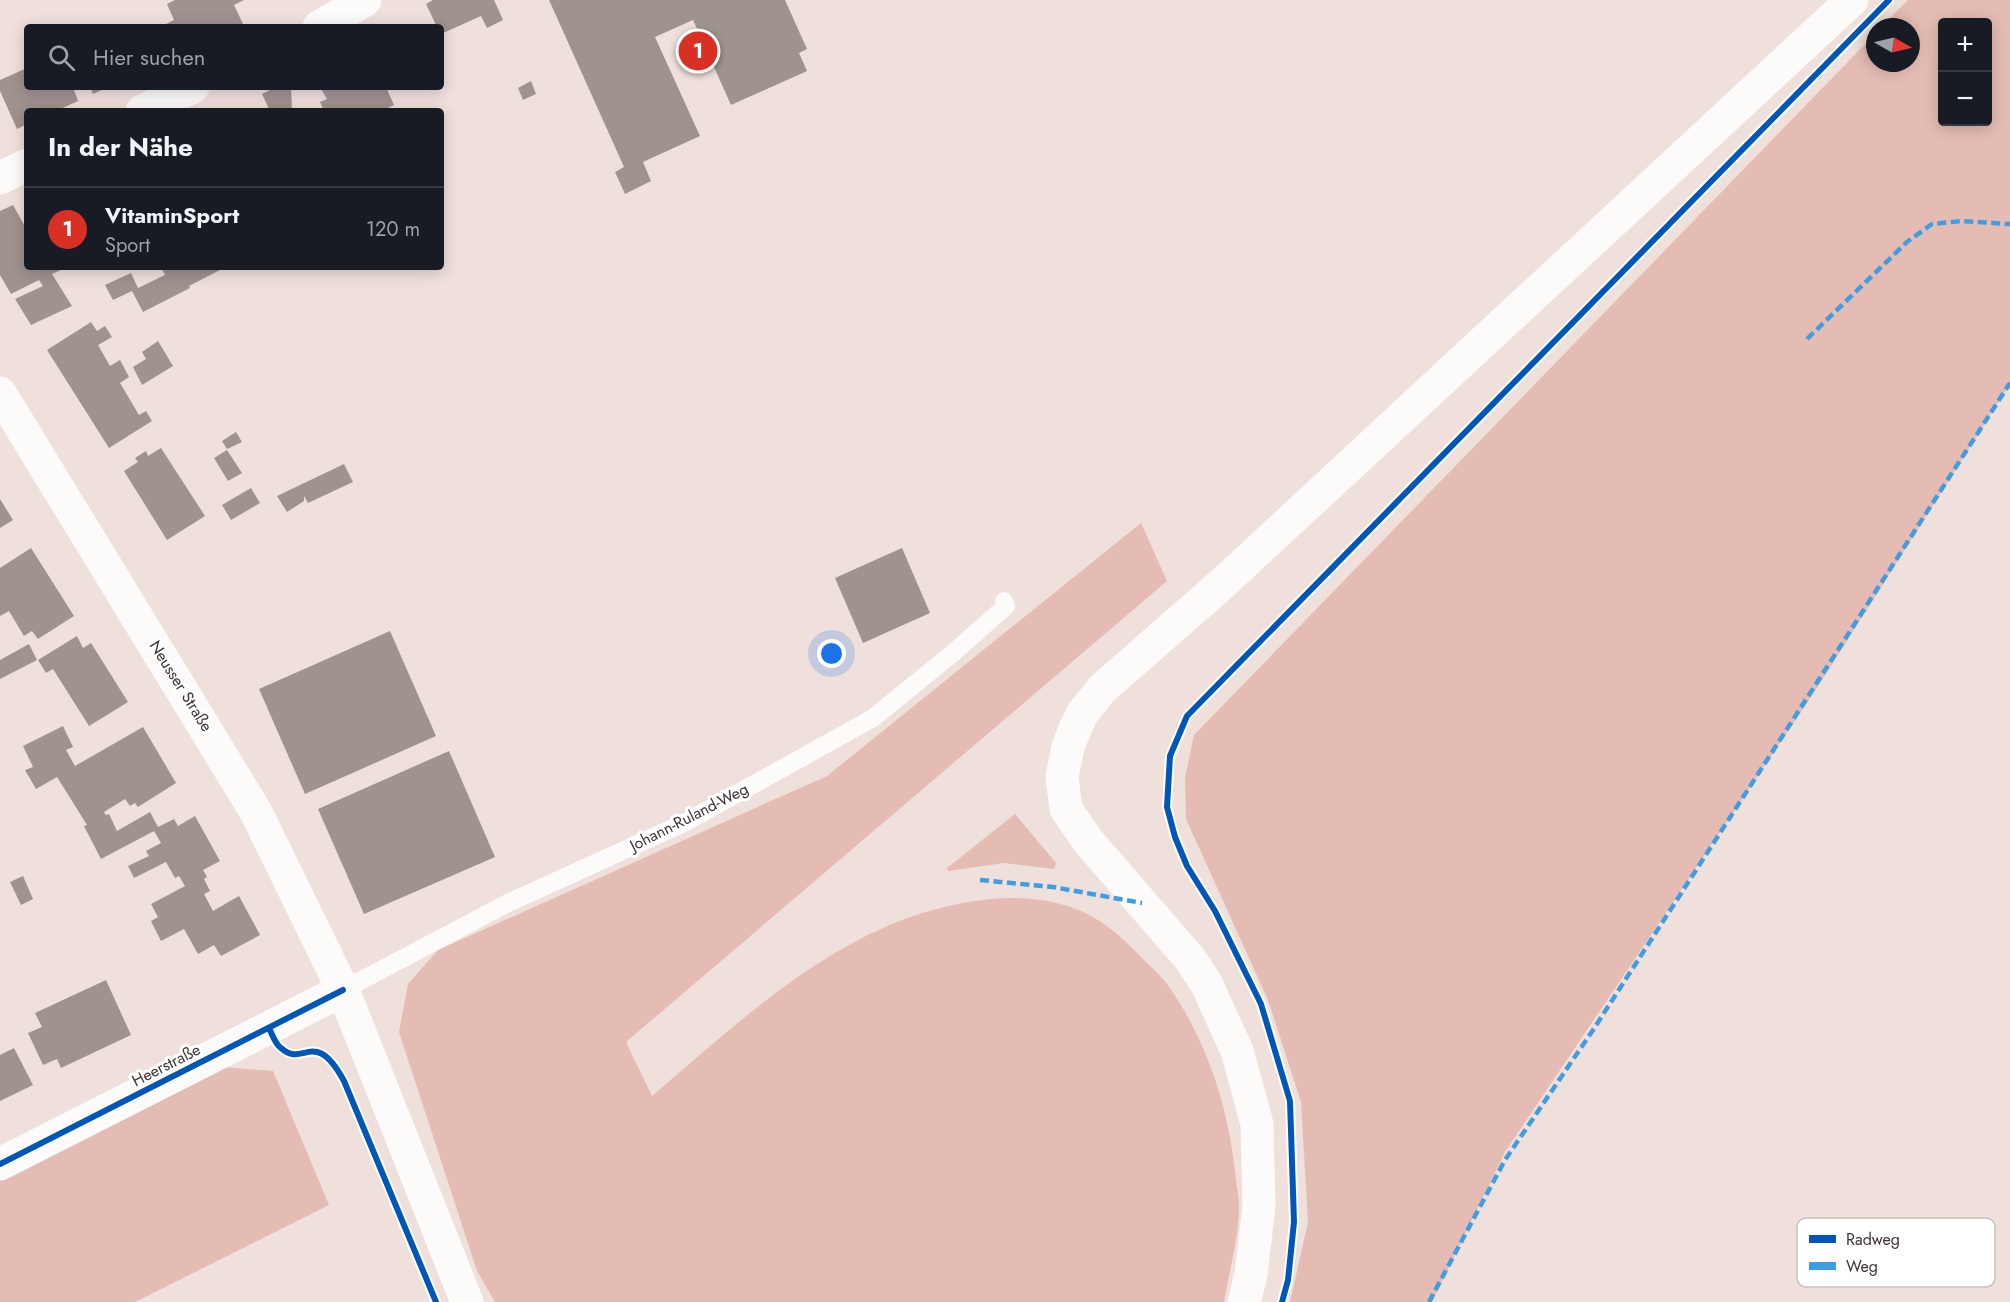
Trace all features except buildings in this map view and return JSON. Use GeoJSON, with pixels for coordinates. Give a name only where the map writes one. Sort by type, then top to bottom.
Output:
{"type":"FeatureCollection","features":[{"type":"Feature","properties":{"kind":"main road"},"geometry":{"type":"LineString","coordinates":[[324,24],[365,0]]}},
{"type":"Feature","properties":{"kind":"main road"},"geometry":{"type":"LineString","coordinates":[[1244,1302],[1251,1275],[1259,1206],[1257,1124],[1237,1051],[1207,985],[1191,960],[1088,841],[1066,809],[1062,777],[1075,729],[1082,714],[1102,689],[1233,574],[1852,0]]}},
{"type":"Feature","properties":{"kind":"main road"},"geometry":{"type":"LineString","coordinates":[[148,108],[187,90]]}},
{"type":"Feature","properties":{"kind":"main road"},"geometry":{"type":"LineString","coordinates":[[0,178],[24,166]]}},
{"type":"Feature","properties":{"kind":"main road","name":"Neusser Straße"},"geometry":{"type":"LineString","coordinates":[[0,393],[256,812],[343,990],[467,1302]]}},
{"type":"Feature","properties":{"kind":"main road","name":"Heerstraße"},"geometry":{"type":"LineString","coordinates":[[0,1164],[343,990]]}},
{"type":"Feature","properties":{"kind":"lane","name":"Johann-Ruland-Weg"},"geometry":{"type":"LineString","coordinates":[[343,990],[508,903],[686,822],[873,718],[953,653],[1006,606],[1004,601]]}},
{"type":"Feature","properties":{"kind":"shaded area"},"geometry":{"type":"Polygon","coordinates":[[[1908,0],[2010,0],[2010,384],[1817,688],[1505,1152],[1432,1302],[1290,1302],[1308,1222],[1301,1102],[1268,1000],[1186,819],[1185,778],[1194,735],[1866,43],[1866,72],[1920,72],[1920,18],[1890,18],[1908,0]]]}},
{"type":"Feature","properties":{"kind":"shaded area"},"geometry":{"type":"Polygon","coordinates":[[[1141,523],[1167,581],[626,1042],[652,1096],[777,992],[845,947],[881,929],[939,908],[1000,898],[1041,900],[1081,911],[1120,936],[1153,968],[1172,991],[1185,1012],[1206,1055],[1227,1123],[1239,1203],[1237,1236],[1224,1302],[495,1302],[477,1271],[399,1032],[408,984],[438,950],[827,776],[1141,523]]]}},
{"type":"Feature","properties":{"kind":"shaded area"},"geometry":{"type":"Polygon","coordinates":[[[1015,814],[1056,863],[1054,869],[1004,863],[948,871],[947,868],[1015,814]]]}},
{"type":"Feature","properties":{"kind":"shaded area"},"geometry":{"type":"Polygon","coordinates":[[[223,1067],[273,1071],[329,1205],[135,1302],[0,1302],[0,1180],[223,1067]]]}},
{"type":"Feature","properties":{"kind":"marked path"},"geometry":{"type":"LineString","coordinates":[[1807,339],[1907,242],[1932,224],[1962,221],[2010,224]]}},
{"type":"Feature","properties":{"kind":"marked path"},"geometry":{"type":"LineString","coordinates":[[1429,1302],[1505,1160],[1593,1030],[2010,383]]}},
{"type":"Feature","properties":{"kind":"marked path"},"geometry":{"type":"LineString","coordinates":[[980,880],[1053,887],[1142,903]]}},
{"type":"Feature","properties":{"kind":"cycle path"},"geometry":{"type":"LineString","coordinates":[[1282,1302],[1288,1280],[1294,1222],[1290,1101],[1261,1004],[1215,911],[1187,866],[1175,837],[1167,807],[1170,756],[1187,716],[1889,0]]}},
{"type":"Feature","properties":{"kind":"cycle path"},"geometry":{"type":"LineString","coordinates":[[0,1164],[343,990]]}},
{"type":"Feature","properties":{"kind":"cycle path"},"geometry":{"type":"LineString","coordinates":[[269,1028],[277,1044],[289,1053],[317,1052],[325,1056],[344,1081],[436,1302]]}},
{"type":"Feature","properties":{"kind":"place","name":"VitaminSport"},"geometry":{"type":"Point","coordinates":[698,51]}}]}
